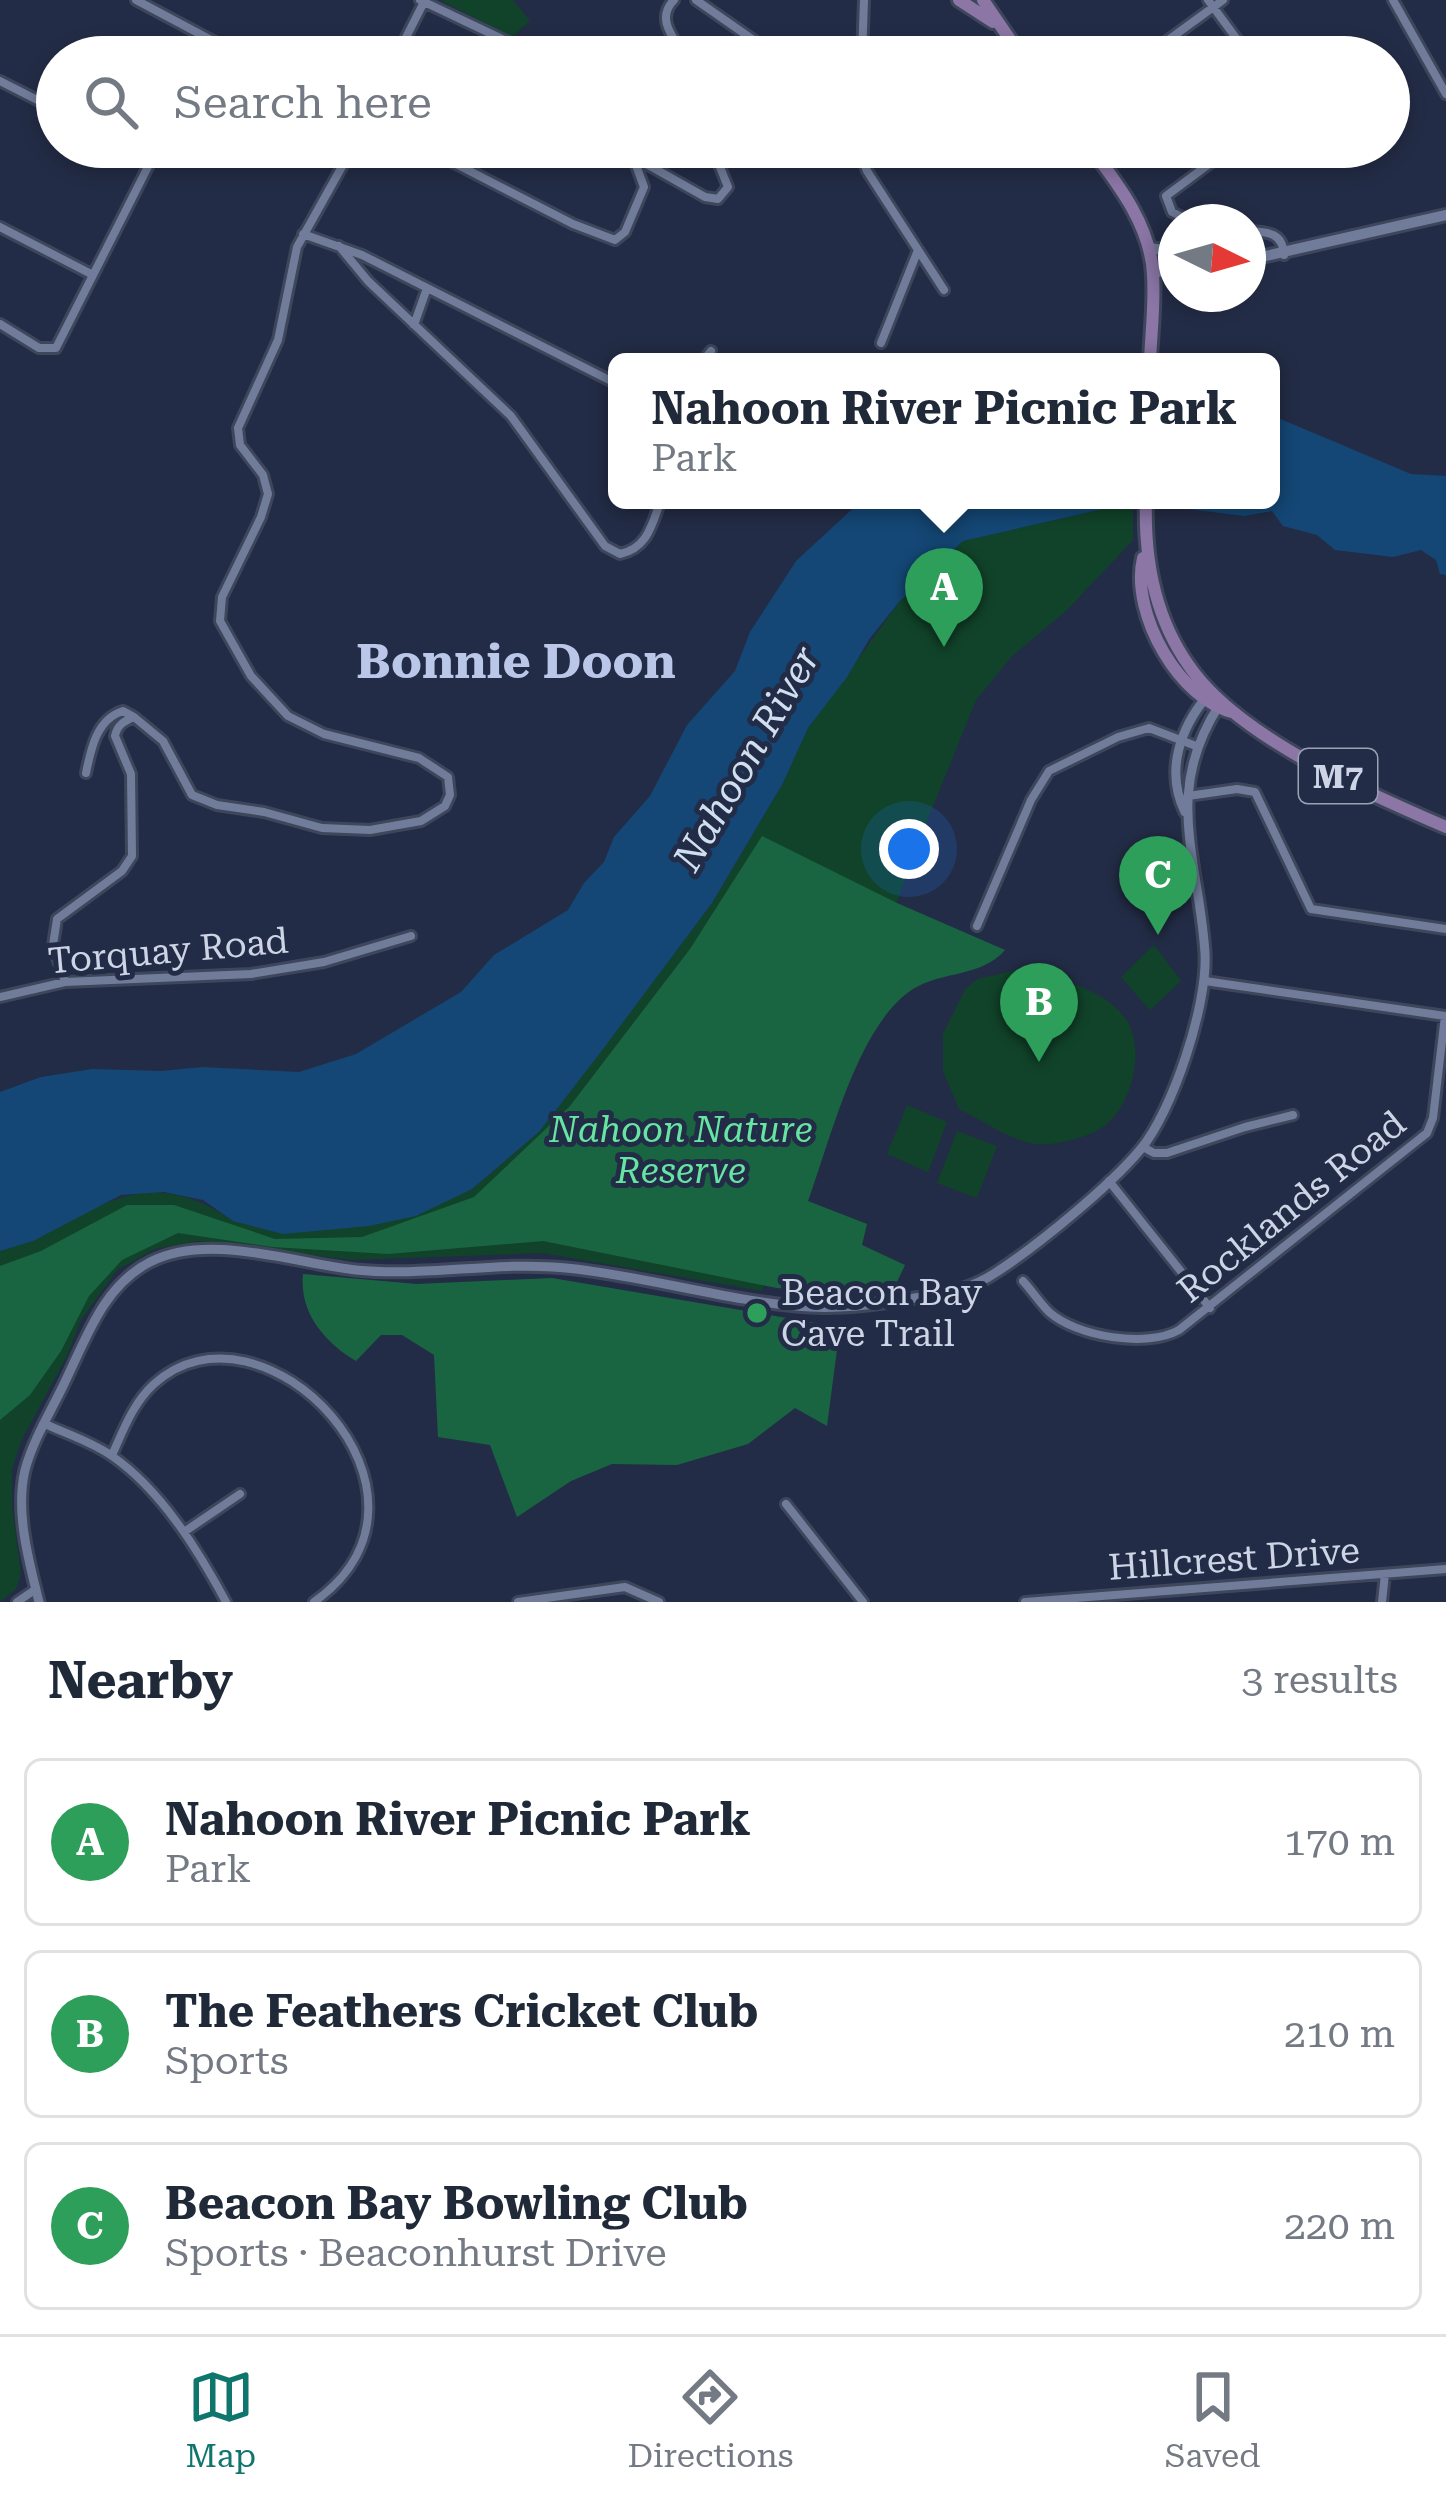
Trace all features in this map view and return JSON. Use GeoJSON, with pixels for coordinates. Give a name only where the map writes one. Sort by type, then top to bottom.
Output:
{"type":"FeatureCollection","features":[{"type":"Feature","properties":{"kind":"main road"},"geometry":{"type":"LineString","coordinates":[[959,0],[999,26]]}},
{"type":"Feature","properties":{"kind":"main road"},"geometry":{"type":"LineString","coordinates":[[983,0],[1006,36]]}},
{"type":"Feature","properties":{"kind":"main road"},"geometry":{"type":"LineString","coordinates":[[1105,168],[1125,196],[1148,248],[1154,273],[1150,353]]}},
{"type":"Feature","properties":{"kind":"main road"},"geometry":{"type":"LineString","coordinates":[[1266,258],[1446,215]]}},
{"type":"Feature","properties":{"kind":"main road"},"geometry":{"type":"LineString","coordinates":[[1148,248],[1158,249]]}},
{"type":"Feature","properties":{"kind":"main road"},"geometry":{"type":"LineString","coordinates":[[1154,273],[1158,272]]}},
{"type":"Feature","properties":{"kind":"main road"},"geometry":{"type":"LineString","coordinates":[[1146,509],[1145,551],[1163,620],[1214,700]]}},
{"type":"Feature","properties":{"kind":"main road","name":"M7"},"geometry":{"type":"LineString","coordinates":[[1214,700],[1340,778],[1446,827]]}},
{"type":"Feature","properties":{"kind":"street"},"geometry":{"type":"LineString","coordinates":[[136,0],[202,36]]}},
{"type":"Feature","properties":{"kind":"street"},"geometry":{"type":"LineString","coordinates":[[674,0],[665,10],[665,19],[674,36]]}},
{"type":"Feature","properties":{"kind":"street"},"geometry":{"type":"LineString","coordinates":[[696,0],[748,36]]}},
{"type":"Feature","properties":{"kind":"street"},"geometry":{"type":"LineString","coordinates":[[863,36],[864,0]]}},
{"type":"Feature","properties":{"kind":"street"},"geometry":{"type":"LineString","coordinates":[[1171,36],[1223,0]]}},
{"type":"Feature","properties":{"kind":"street"},"geometry":{"type":"LineString","coordinates":[[1393,0],[1446,94]]}},
{"type":"Feature","properties":{"kind":"street"},"geometry":{"type":"LineString","coordinates":[[406,36],[422,1],[496,36]]}},
{"type":"Feature","properties":{"kind":"street"},"geometry":{"type":"LineString","coordinates":[[1211,4],[1235,36]]}},
{"type":"Feature","properties":{"kind":"street"},"geometry":{"type":"LineString","coordinates":[[0,81],[36,99]]}},
{"type":"Feature","properties":{"kind":"street"},"geometry":{"type":"LineString","coordinates":[[0,324],[39,348],[54,349],[147,168]]}},
{"type":"Feature","properties":{"kind":"street"},"geometry":{"type":"LineString","coordinates":[[86,772],[106,719],[123,711],[166,745],[186,789],[217,805],[347,831],[421,821],[448,800],[451,782],[430,763],[324,734],[288,716],[259,687],[223,628],[222,597],[267,500],[266,481],[238,440],[240,422],[278,340],[293,256],[341,168]]}},
{"type":"Feature","properties":{"kind":"street"},"geometry":{"type":"LineString","coordinates":[[465,168],[608,240],[621,237],[634,216],[644,187],[637,168]]}},
{"type":"Feature","properties":{"kind":"street"},"geometry":{"type":"LineString","coordinates":[[653,168],[705,197],[718,199],[728,187],[720,168]]}},
{"type":"Feature","properties":{"kind":"street"},"geometry":{"type":"LineString","coordinates":[[866,168],[944,290]]}},
{"type":"Feature","properties":{"kind":"street"},"geometry":{"type":"LineString","coordinates":[[1168,204],[1165,198],[1202,168]]}},
{"type":"Feature","properties":{"kind":"street"},"geometry":{"type":"LineString","coordinates":[[0,227],[93,275]]}},
{"type":"Feature","properties":{"kind":"street"},"geometry":{"type":"LineString","coordinates":[[1266,233],[1281,241],[1284,255]]}},
{"type":"Feature","properties":{"kind":"street"},"geometry":{"type":"LineString","coordinates":[[303,234],[339,246],[608,379]]}},
{"type":"Feature","properties":{"kind":"street"},"geometry":{"type":"LineString","coordinates":[[339,246],[350,262],[511,416],[605,546],[620,554],[636,549],[649,533],[658,509]]}},
{"type":"Feature","properties":{"kind":"street"},"geometry":{"type":"LineString","coordinates":[[881,343],[918,250]]}},
{"type":"Feature","properties":{"kind":"street"},"geometry":{"type":"LineString","coordinates":[[414,325],[427,288]]}},
{"type":"Feature","properties":{"kind":"street"},"geometry":{"type":"LineString","coordinates":[[39,1602],[22,1487],[30,1454],[108,1298],[139,1268],[178,1251],[209,1249],[375,1271],[565,1268],[812,1307],[847,1307],[972,1287],[999,1270],[1109,1181],[1143,1147],[1180,1068],[1205,981],[1204,939],[1186,814],[1176,784],[1180,740],[1214,700]]}},
{"type":"Feature","properties":{"kind":"street"},"geometry":{"type":"LineString","coordinates":[[1186,814],[1196,746],[1214,700]]}},
{"type":"Feature","properties":{"kind":"street"},"geometry":{"type":"LineString","coordinates":[[65,982],[53,946],[57,919],[122,871],[132,856],[131,774],[115,736],[121,724],[134,717]]}},
{"type":"Feature","properties":{"kind":"street"},"geometry":{"type":"LineString","coordinates":[[977,926],[1048,771],[1118,737],[1149,728],[1196,746]]}},
{"type":"Feature","properties":{"kind":"street"},"geometry":{"type":"LineString","coordinates":[[1188,796],[1237,789],[1255,792],[1312,909],[1446,929]]}},
{"type":"Feature","properties":{"kind":"street","name":"Torquay Road"},"geometry":{"type":"LineString","coordinates":[[0,997],[65,982],[251,974],[324,962],[411,936]]}},
{"type":"Feature","properties":{"kind":"street"},"geometry":{"type":"LineString","coordinates":[[1205,981],[1446,1016]]}},
{"type":"Feature","properties":{"kind":"street","name":"Rocklands Road"},"geometry":{"type":"LineString","coordinates":[[1024,1281],[1059,1318],[1136,1341],[1168,1336],[1210,1308],[1427,1133],[1437,1095],[1446,1016]]}},
{"type":"Feature","properties":{"kind":"street"},"geometry":{"type":"LineString","coordinates":[[1143,1147],[1168,1153],[1293,1115]]}},
{"type":"Feature","properties":{"kind":"street"},"geometry":{"type":"LineString","coordinates":[[1109,1181],[1210,1308]]}},
{"type":"Feature","properties":{"kind":"street"},"geometry":{"type":"LineString","coordinates":[[112,1455],[146,1392],[183,1365],[214,1358],[252,1363],[304,1392],[341,1427],[357,1451],[366,1475],[368,1503],[357,1553],[338,1582],[314,1602]]}},
{"type":"Feature","properties":{"kind":"street"},"geometry":{"type":"LineString","coordinates":[[44,1424],[112,1455],[184,1532],[226,1602]]}},
{"type":"Feature","properties":{"kind":"street"},"geometry":{"type":"LineString","coordinates":[[184,1532],[240,1494]]}},
{"type":"Feature","properties":{"kind":"street"},"geometry":{"type":"LineString","coordinates":[[786,1504],[863,1602]]}},
{"type":"Feature","properties":{"kind":"street","name":"Hillcrest Drive"},"geometry":{"type":"LineString","coordinates":[[1025,1602],[1446,1569]]}},
{"type":"Feature","properties":{"kind":"street"},"geometry":{"type":"LineString","coordinates":[[1382,1602],[1385,1574]]}},
{"type":"Feature","properties":{"kind":"street"},"geometry":{"type":"LineString","coordinates":[[518,1602],[625,1587],[659,1602]]}},
{"type":"Feature","properties":{"kind":"street"},"geometry":{"type":"LineString","coordinates":[[17,1602],[36,1589]]}},
{"type":"Feature","properties":{"kind":"green space"},"geometry":{"type":"Polygon","coordinates":[[[440,0],[513,0],[530,21],[510,36],[440,0]]]}},
{"type":"Feature","properties":{"kind":"green space","name":"Nahoon Nature Reserve"},"geometry":{"type":"Polygon","coordinates":[[[1102,509],[1133,509],[1133,540],[1067,610],[1012,656],[976,700],[914,853],[762,1291],[543,1253],[352,1260],[198,1241],[155,1249],[117,1270],[81,1320],[22,1439],[12,1469],[21,1574],[16,1589],[0,1602],[0,1251],[141,1193],[168,1193],[199,1202],[233,1221],[472,1189],[539,1132],[712,903],[783,783],[808,728],[900,601],[963,541],[1102,509]]]}},
{"type":"Feature","properties":{"kind":"green space","name":"Nahoon Nature Reserve"},"geometry":{"type":"Polygon","coordinates":[[[762,836],[1005,950],[985,965],[913,989],[876,1028],[848,1086],[808,1201],[867,1224],[862,1245],[905,1265],[897,1282],[851,1295],[777,1288],[543,1241],[388,1254],[272,1247],[178,1233],[122,1260],[89,1296],[61,1351],[30,1395],[0,1420],[0,1266],[41,1251],[127,1205],[174,1205],[275,1239],[362,1237],[474,1197],[570,1106],[690,949],[762,836]]]}},
{"type":"Feature","properties":{"kind":"green space"},"geometry":{"type":"Polygon","coordinates":[[[1154,945],[1181,981],[1150,1010],[1121,977],[1154,945]]]}},
{"type":"Feature","properties":{"kind":"green space"},"geometry":{"type":"Polygon","coordinates":[[[1021,969],[1088,990],[1112,1004],[1130,1026],[1135,1055],[1130,1086],[1116,1114],[1092,1133],[1036,1144],[1007,1135],[959,1109],[943,1071],[943,1034],[965,990],[977,979],[1021,969]]]}},
{"type":"Feature","properties":{"kind":"green space"},"geometry":{"type":"Polygon","coordinates":[[[907,1105],[947,1122],[928,1172],[887,1154],[907,1105]]]}},
{"type":"Feature","properties":{"kind":"green space"},"geometry":{"type":"Polygon","coordinates":[[[957,1131],[997,1146],[977,1198],[937,1183],[957,1131]]]}},
{"type":"Feature","properties":{"kind":"green space"},"geometry":{"type":"Polygon","coordinates":[[[303,1274],[417,1284],[552,1278],[840,1327],[827,1426],[795,1408],[748,1444],[677,1465],[612,1464],[571,1481],[517,1517],[490,1445],[438,1437],[434,1355],[402,1335],[381,1335],[356,1361],[316,1325],[305,1301],[303,1274]]]}},
{"type":"Feature","properties":{"kind":"water"},"geometry":{"type":"Polygon","coordinates":[[[1280,419],[1411,474],[1446,476],[1446,575],[1421,550],[1393,557],[1335,550],[1317,535],[1283,526],[1272,511],[1244,516],[1188,509],[1280,509],[1280,419]]]}},
{"type":"Feature","properties":{"kind":"water","name":"Nahoon River"},"geometry":{"type":"Polygon","coordinates":[[[852,509],[1102,509],[963,541],[900,601],[808,728],[783,783],[712,903],[539,1132],[472,1189],[416,1216],[369,1226],[283,1234],[233,1221],[203,1200],[164,1192],[121,1195],[33,1241],[0,1251],[0,1092],[41,1077],[92,1069],[203,1067],[299,1072],[356,1054],[461,992],[494,955],[568,910],[604,862],[614,837],[650,796],[687,725],[735,671],[750,632],[796,561],[852,509]]]}},
{"type":"Feature","properties":{"kind":"place","name":"Nahoon River Picnic Park"},"geometry":{"type":"Point","coordinates":[944,647]}},
{"type":"Feature","properties":{"kind":"place","name":"Beacon Bay Bowling Club"},"geometry":{"type":"Point","coordinates":[1158,935]}},
{"type":"Feature","properties":{"kind":"place","name":"The Feathers Cricket Club"},"geometry":{"type":"Point","coordinates":[1039,1062]}},
{"type":"Feature","properties":{"kind":"place","name":"Beacon Bay Cave Trail"},"geometry":{"type":"Point","coordinates":[757,1313]}},
{"type":"Feature","properties":{"kind":"district","name":"Bonnie Doon"},"geometry":{"type":"Point","coordinates":[516,661]}}]}
